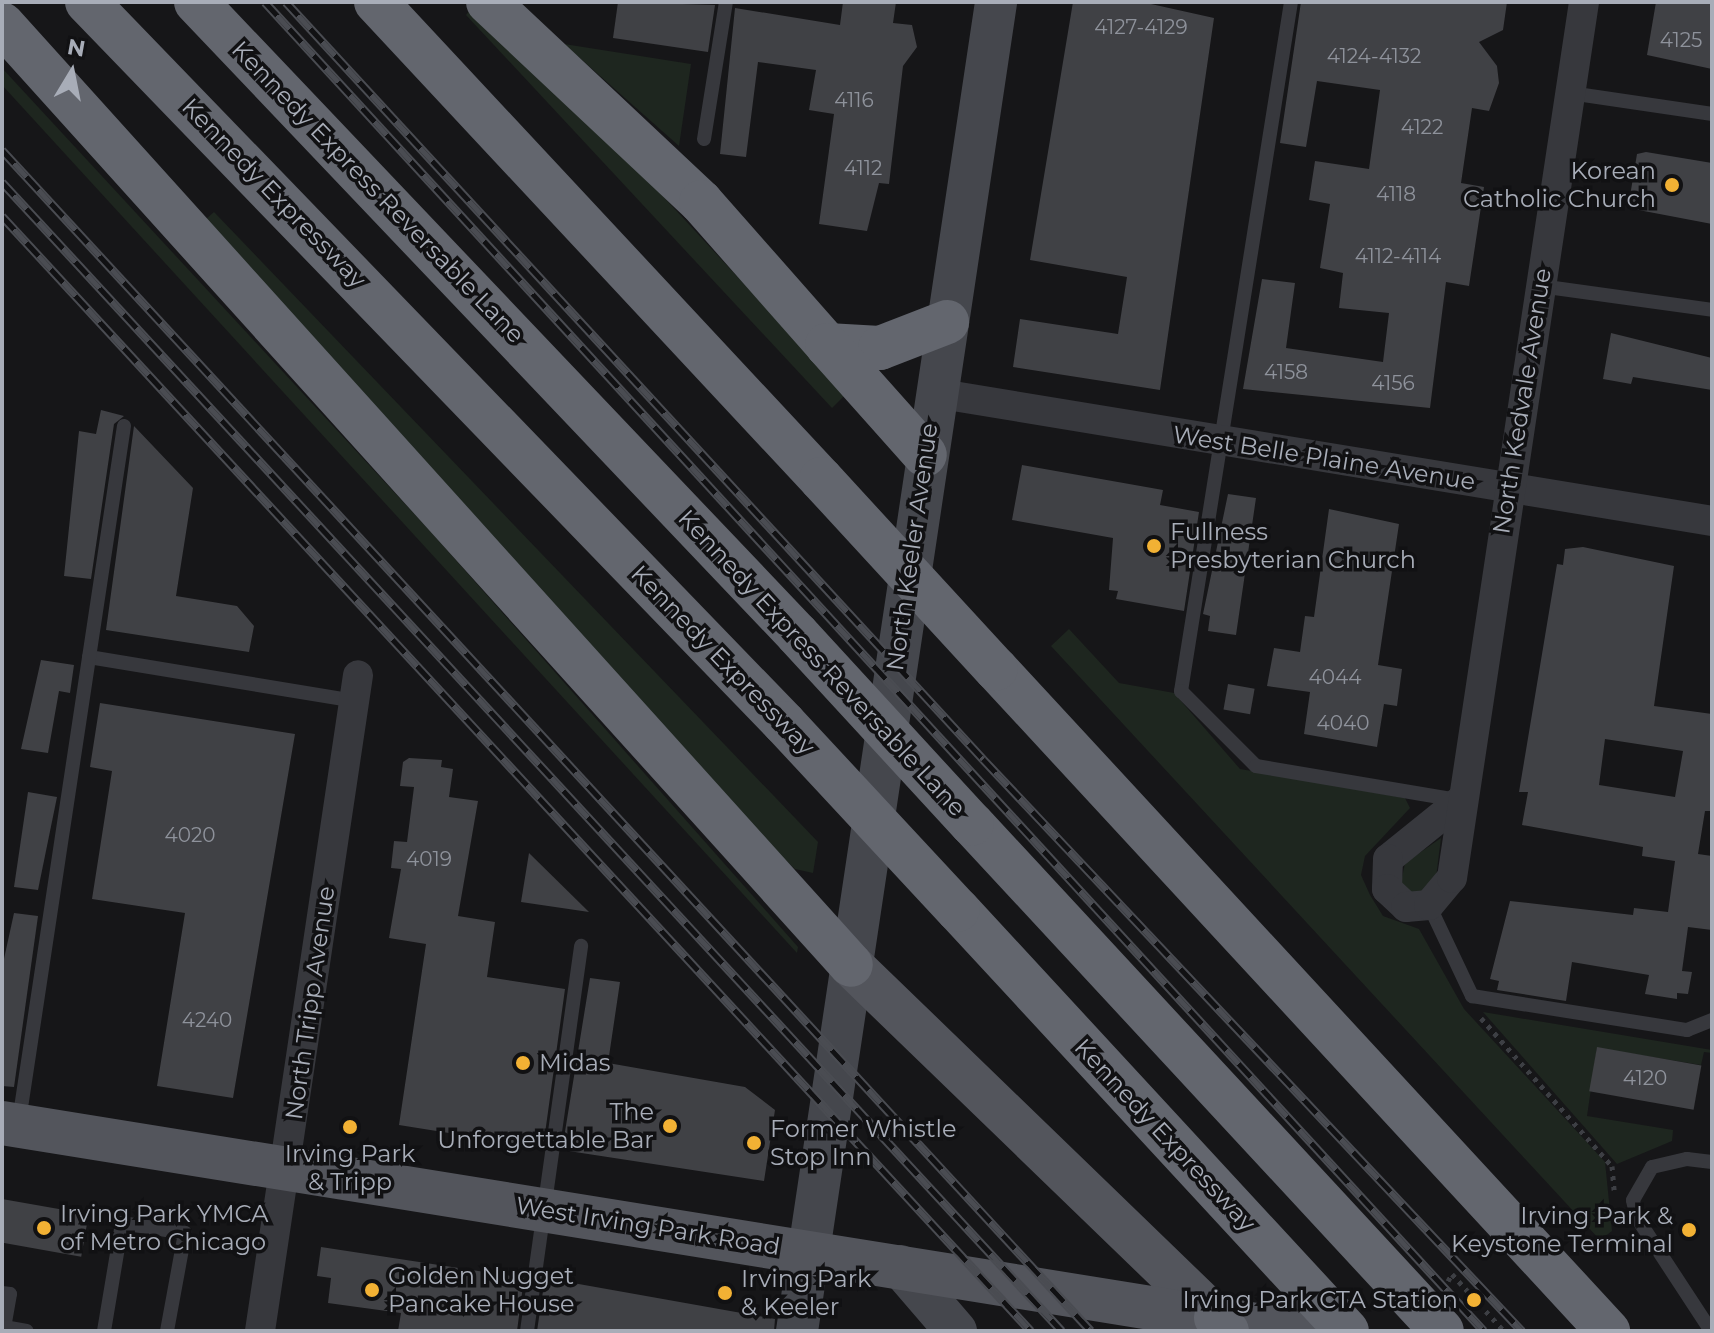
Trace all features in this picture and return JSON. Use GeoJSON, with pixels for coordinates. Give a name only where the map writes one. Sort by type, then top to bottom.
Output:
{"type":"FeatureCollection","features":[{"type":"Feature","properties":{"kind":"highway","name":"Kennedy Expressway"},"geometry":{"type":"LineString","coordinates":[[87,2],[784,723],[1347,1331]]}},
{"type":"Feature","properties":{"kind":"highway","name":"Kennedy Express Reversable Lane"},"geometry":{"type":"LineString","coordinates":[[196,2],[285,92],[797,634],[1442,1331]]}},
{"type":"Feature","properties":{"kind":"highway"},"geometry":{"type":"LineString","coordinates":[[233,2],[285,92]]}},
{"type":"Feature","properties":{"kind":"highway"},"geometry":{"type":"LineString","coordinates":[[376,2],[1608,1331]]}},
{"type":"Feature","properties":{"kind":"highway"},"geometry":{"type":"LineString","coordinates":[[488,2],[701,202],[925,455]]}},
{"type":"Feature","properties":{"kind":"highway"},"geometry":{"type":"LineString","coordinates":[[2,24],[851,965]]}},
{"type":"Feature","properties":{"kind":"highway"},"geometry":{"type":"LineString","coordinates":[[827,345],[880,348],[947,322]]}},
{"type":"Feature","properties":{"kind":"main road"},"geometry":{"type":"LineString","coordinates":[[851,965],[1222,1325]]}},
{"type":"Feature","properties":{"kind":"main road","name":"West Irving Park Road"},"geometry":{"type":"LineString","coordinates":[[10,1124],[900,1266],[1222,1325],[1293,1331]]}},
{"type":"Feature","properties":{"kind":"street","name":"North Keeler Avenue"},"geometry":{"type":"LineString","coordinates":[[797,1331],[925,455],[996,2]]}},
{"type":"Feature","properties":{"kind":"street","name":"North Kedvale Avenue"},"geometry":{"type":"LineString","coordinates":[[1429,905],[1452,878],[1460,801],[1584,2]]}},
{"type":"Feature","properties":{"kind":"street","name":"West Belle Plaine Avenue"},"geometry":{"type":"LineString","coordinates":[[935,393],[1712,521]]}},
{"type":"Feature","properties":{"kind":"street","name":"North Tripp Avenue"},"geometry":{"type":"LineString","coordinates":[[260,1331],[356,688]]}},
{"type":"Feature","properties":{"kind":"street"},"geometry":{"type":"LineString","coordinates":[[1429,905],[1418,909],[1397,901],[1385,869],[1397,849],[1460,801]]}},
{"type":"Feature","properties":{"kind":"street"},"geometry":{"type":"LineString","coordinates":[[900,1266],[956,1331]]}},
{"type":"Feature","properties":{"kind":"lane"},"geometry":{"type":"LineString","coordinates":[[704,139],[726,2]]}},
{"type":"Feature","properties":{"kind":"lane"},"geometry":{"type":"LineString","coordinates":[[1291,2],[1181,691],[1256,766],[1460,801]]}},
{"type":"Feature","properties":{"kind":"lane"},"geometry":{"type":"LineString","coordinates":[[1570,93],[1712,114]]}},
{"type":"Feature","properties":{"kind":"lane"},"geometry":{"type":"LineString","coordinates":[[1540,286],[1712,310]]}},
{"type":"Feature","properties":{"kind":"lane"},"geometry":{"type":"LineString","coordinates":[[10,1124],[89,657],[124,426]]}},
{"type":"Feature","properties":{"kind":"lane"},"geometry":{"type":"LineString","coordinates":[[89,657],[356,688]]}},
{"type":"Feature","properties":{"kind":"lane"},"geometry":{"type":"LineString","coordinates":[[1429,905],[1472,996],[1687,1030],[1712,1020]]}},
{"type":"Feature","properties":{"kind":"lane"},"geometry":{"type":"LineString","coordinates":[[527,1331],[581,946]]}},
{"type":"Feature","properties":{"kind":"lane"},"geometry":{"type":"LineString","coordinates":[[1711,1331],[1637,1218],[1633,1200],[1652,1167],[1687,1159],[1712,1162]]}},
{"type":"Feature","properties":{"kind":"lane"},"geometry":{"type":"LineString","coordinates":[[104,1331],[122,1223],[185,1233],[167,1331]]}},
{"type":"Feature","properties":{"kind":"lane"},"geometry":{"type":"LineString","coordinates":[[2,1293],[10,1294],[4,1327],[27,1331]]}},
{"type":"Feature","properties":{"kind":"path"},"geometry":{"type":"LineString","coordinates":[[1472,996],[1472,1009],[1612,1166],[1615,1197]]}},
{"type":"Feature","properties":{"kind":"path"},"geometry":{"type":"LineString","coordinates":[[1447,1280],[1452,1274],[1504,1331]]}},
{"type":"Feature","properties":{"kind":"shaded area"},"geometry":{"type":"Polygon","coordinates":[[[473,6],[647,179],[846,394],[832,408],[466,15],[473,6]]]}},
{"type":"Feature","properties":{"kind":"shaded area"},"geometry":{"type":"Polygon","coordinates":[[[564,44],[691,64],[679,146],[564,44]]]}},
{"type":"Feature","properties":{"kind":"shaded area"},"geometry":{"type":"Polygon","coordinates":[[[2,68],[431,532],[798,947],[797,953],[2,85],[2,68]]]}},
{"type":"Feature","properties":{"kind":"shaded area"},"geometry":{"type":"Polygon","coordinates":[[[214,212],[818,842],[813,873],[795,869],[783,858],[206,219],[214,212]]]}},
{"type":"Feature","properties":{"kind":"shaded area"},"geometry":{"type":"Polygon","coordinates":[[[1069,629],[1119,683],[1174,693],[1240,769],[1405,798],[1410,808],[1365,856],[1361,875],[1370,895],[1383,916],[1419,929],[1464,1009],[1605,1162],[1612,1231],[1600,1240],[1051,646],[1069,629]]]}},
{"type":"Feature","properties":{"kind":"shaded area"},"geometry":{"type":"Polygon","coordinates":[[[1441,838],[1435,885],[1415,894],[1406,890],[1401,882],[1405,863],[1441,838]]]}},
{"type":"Feature","properties":{"kind":"shaded area"},"geometry":{"type":"Polygon","coordinates":[[[1483,1012],[1712,1050],[1712,1053],[1704,1052],[1701,1065],[1597,1048],[1587,1116],[1673,1130],[1672,1141],[1617,1164],[1483,1012]]]}},
{"type":"Feature","properties":{"kind":"building"},"geometry":{"type":"Polygon","coordinates":[[[618,2],[715,5],[708,52],[613,38],[618,2]]]}},
{"type":"Feature","properties":{"kind":"building"},"geometry":{"type":"Polygon","coordinates":[[[843,2],[896,2],[893,23],[912,25],[917,47],[903,66],[889,184],[879,183],[867,231],[819,224],[834,114],[809,110],[816,70],[758,62],[746,157],[720,154],[735,8],[840,25],[843,2]]]}},
{"type":"Feature","properties":{"kind":"building"},"geometry":{"type":"Polygon","coordinates":[[[1073,2],[1142,2],[1214,18],[1160,390],[1013,367],[1020,319],[1118,334],[1127,277],[1030,260],[1073,2]]]}},
{"type":"Feature","properties":{"kind":"building"},"geometry":{"type":"Polygon","coordinates":[[[1301,2],[1507,2],[1503,30],[1479,42],[1497,66],[1499,83],[1489,111],[1472,108],[1461,183],[1484,187],[1469,286],[1446,282],[1430,408],[1243,389],[1262,279],[1295,283],[1286,348],[1383,362],[1389,313],[1339,308],[1343,273],[1320,268],[1330,204],[1309,200],[1315,161],[1369,169],[1380,90],[1317,81],[1306,147],[1280,143],[1301,2]]]}},
{"type":"Feature","properties":{"kind":"building"},"geometry":{"type":"Polygon","coordinates":[[[1656,2],[1712,2],[1712,69],[1647,55],[1656,2]]]}},
{"type":"Feature","properties":{"kind":"building","name":"Korean Catholic Church"},"geometry":{"type":"Polygon","coordinates":[[[1646,152],[1712,163],[1712,224],[1628,208],[1637,154],[1646,152]]]}},
{"type":"Feature","properties":{"kind":"building"},"geometry":{"type":"Polygon","coordinates":[[[1611,333],[1712,358],[1712,390],[1633,377],[1631,384],[1603,379],[1611,333]]]}},
{"type":"Feature","properties":{"kind":"building"},"geometry":{"type":"Polygon","coordinates":[[[101,410],[124,416],[114,424],[91,579],[64,576],[79,431],[96,434],[101,410]]]}},
{"type":"Feature","properties":{"kind":"building"},"geometry":{"type":"Polygon","coordinates":[[[134,426],[193,488],[176,596],[237,606],[254,626],[249,652],[106,630],[134,426]]]}},
{"type":"Feature","properties":{"kind":"building","name":"Fullness Presbyterian Church"},"geometry":{"type":"Polygon","coordinates":[[[1022,465],[1163,490],[1160,505],[1199,512],[1184,611],[1116,599],[1118,591],[1109,590],[1113,538],[1012,520],[1022,465]]]}},
{"type":"Feature","properties":{"kind":"building"},"geometry":{"type":"Polygon","coordinates":[[[1228,494],[1256,498],[1236,635],[1208,631],[1210,616],[1203,614],[1228,494]]]}},
{"type":"Feature","properties":{"kind":"building"},"geometry":{"type":"Polygon","coordinates":[[[1329,509],[1399,524],[1378,665],[1402,669],[1397,706],[1384,704],[1377,747],[1304,734],[1310,692],[1267,686],[1274,648],[1300,652],[1305,616],[1314,617],[1329,509]]]}},
{"type":"Feature","properties":{"kind":"building"},"geometry":{"type":"Polygon","coordinates":[[[1583,547],[1674,566],[1654,706],[1712,714],[1712,811],[1705,811],[1698,854],[1712,856],[1712,930],[1688,927],[1682,971],[1692,972],[1688,994],[1677,993],[1677,999],[1645,994],[1649,975],[1572,962],[1566,1001],[1497,990],[1499,981],[1490,979],[1510,901],[1633,915],[1634,908],[1668,912],[1675,861],[1642,856],[1643,847],[1522,825],[1528,792],[1519,792],[1557,564],[1563,565],[1565,549],[1583,547]],[[1605,739],[1599,785],[1675,797],[1683,751],[1605,739]]]}},
{"type":"Feature","properties":{"kind":"building"},"geometry":{"type":"Polygon","coordinates":[[[41,660],[74,665],[70,693],[59,691],[48,753],[21,749],[41,660]]]}},
{"type":"Feature","properties":{"kind":"building"},"geometry":{"type":"Polygon","coordinates":[[[1228,684],[1255,689],[1250,714],[1223,710],[1228,684]]]}},
{"type":"Feature","properties":{"kind":"building"},"geometry":{"type":"Polygon","coordinates":[[[100,703],[295,734],[233,1098],[157,1086],[185,913],[92,899],[112,771],[90,767],[100,703]]]}},
{"type":"Feature","properties":{"kind":"building"},"geometry":{"type":"Polygon","coordinates":[[[409,758],[442,760],[441,767],[453,769],[449,797],[478,801],[458,916],[495,922],[487,977],[565,989],[543,1148],[399,1125],[426,944],[389,938],[401,869],[391,868],[394,841],[407,842],[414,787],[400,786],[403,762],[409,758]]]}},
{"type":"Feature","properties":{"kind":"building"},"geometry":{"type":"Polygon","coordinates":[[[28,792],[57,797],[38,890],[14,887],[28,792]]]}},
{"type":"Feature","properties":{"kind":"building"},"geometry":{"type":"Polygon","coordinates":[[[529,853],[589,912],[521,902],[529,853]]]}},
{"type":"Feature","properties":{"kind":"building"},"geometry":{"type":"Polygon","coordinates":[[[14,913],[38,916],[14,1087],[2,1086],[2,968],[14,913]]]}},
{"type":"Feature","properties":{"kind":"building"},"geometry":{"type":"Polygon","coordinates":[[[590,978],[620,982],[608,1063],[745,1087],[775,1110],[764,1181],[562,1150],[590,978]]]}},
{"type":"Feature","properties":{"kind":"building"},"geometry":{"type":"Polygon","coordinates":[[[1597,1047],[1701,1065],[1694,1110],[1589,1091],[1597,1047]]]}},
{"type":"Feature","properties":{"kind":"building","name":"Irving Park YMCA of Metro Chicago"},"geometry":{"type":"Polygon","coordinates":[[[2,1199],[89,1214],[81,1257],[2,1243],[2,1199]]]}},
{"type":"Feature","properties":{"kind":"building"},"geometry":{"type":"Polygon","coordinates":[[[321,1247],[524,1278],[517,1331],[398,1331],[401,1313],[328,1303],[331,1278],[317,1276],[321,1247]]]}},
{"type":"Feature","properties":{"kind":"building"},"geometry":{"type":"Polygon","coordinates":[[[545,1278],[775,1319],[774,1331],[537,1331],[545,1278]]]}},
{"type":"Feature","properties":{"kind":"railway"},"geometry":{"type":"LineString","coordinates":[[265,2],[1484,1331]]}},
{"type":"Feature","properties":{"kind":"railway"},"geometry":{"type":"LineString","coordinates":[[286,2],[983,759],[1522,1331]]}},
{"type":"Feature","properties":{"kind":"railway"},"geometry":{"type":"LineString","coordinates":[[2,150],[1091,1331]]}},
{"type":"Feature","properties":{"kind":"railway"},"geometry":{"type":"LineString","coordinates":[[2,182],[1062,1331]]}},
{"type":"Feature","properties":{"kind":"railway"},"geometry":{"type":"LineString","coordinates":[[2,216],[1031,1331]]}},
{"type":"Feature","properties":{"kind":"place","name":"Korean Catholic Church"},"geometry":{"type":"Point","coordinates":[1672,185]}},
{"type":"Feature","properties":{"kind":"place","name":"Fullness Presbyterian Church"},"geometry":{"type":"Point","coordinates":[1154,546]}},
{"type":"Feature","properties":{"kind":"place","name":"Midas"},"geometry":{"type":"Point","coordinates":[523,1063]}},
{"type":"Feature","properties":{"kind":"place","name":"The Unforgettable Bar"},"geometry":{"type":"Point","coordinates":[670,1126]}},
{"type":"Feature","properties":{"kind":"place","name":"Irving Park & Tripp"},"geometry":{"type":"Point","coordinates":[350,1127]}},
{"type":"Feature","properties":{"kind":"place","name":"Former Whistle Stop Inn"},"geometry":{"type":"Point","coordinates":[754,1143]}},
{"type":"Feature","properties":{"kind":"place","name":"Irving Park YMCA of Metro Chicago"},"geometry":{"type":"Point","coordinates":[44,1228]}},
{"type":"Feature","properties":{"kind":"place","name":"Irving Park & Keystone Terminal"},"geometry":{"type":"Point","coordinates":[1689,1230]}},
{"type":"Feature","properties":{"kind":"place","name":"Golden Nugget Pancake House"},"geometry":{"type":"Point","coordinates":[372,1290]}},
{"type":"Feature","properties":{"kind":"place","name":"Irving Park & Keeler"},"geometry":{"type":"Point","coordinates":[725,1293]}},
{"type":"Feature","properties":{"kind":"place","name":"Irving Park CTA Station"},"geometry":{"type":"Point","coordinates":[1474,1300]}}]}
